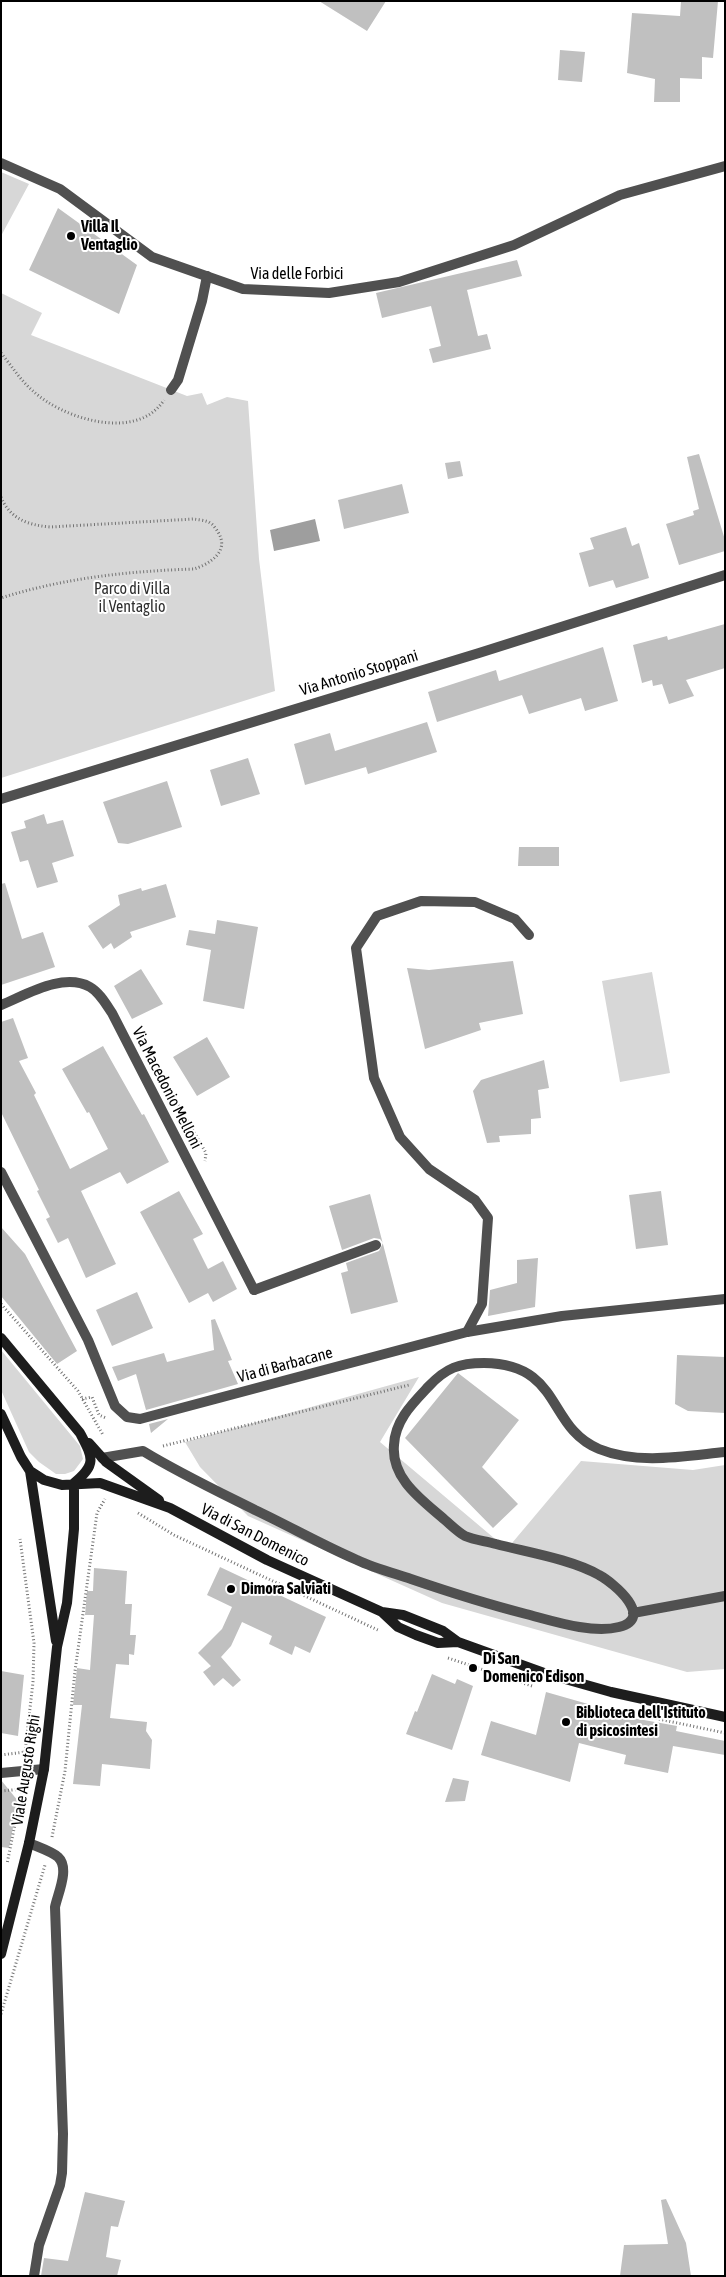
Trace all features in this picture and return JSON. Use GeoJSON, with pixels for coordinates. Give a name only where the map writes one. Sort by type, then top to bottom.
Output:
{"type":"FeatureCollection","features":[{"type":"Feature","properties":{"kind":"main road","name":"Via di San Domenico"},"geometry":{"type":"LineString","coordinates":[[1,1338],[102,1458],[170,1508]]}},
{"type":"Feature","properties":{"kind":"main road"},"geometry":{"type":"LineString","coordinates":[[1,1414],[30,1471]]}},
{"type":"Feature","properties":{"kind":"main road"},"geometry":{"type":"LineString","coordinates":[[74,1483],[88,1471],[91,1459],[80,1433]]}},
{"type":"Feature","properties":{"kind":"main road","name":"Via di San Domenico"},"geometry":{"type":"LineString","coordinates":[[30,1471],[44,1480],[54,1483],[100,1483],[170,1508],[268,1560],[382,1612],[403,1615],[443,1631],[458,1642],[544,1673],[611,1692],[725,1717]]}},
{"type":"Feature","properties":{"kind":"main road","name":"Viale Augusto Righi"},"geometry":{"type":"LineString","coordinates":[[30,1471],[57,1647]]}},
{"type":"Feature","properties":{"kind":"main road","name":"Viale Augusto Righi"},"geometry":{"type":"LineString","coordinates":[[1,1954],[29,1843],[44,1769],[57,1647],[65,1616],[71,1564],[74,1483]]}},
{"type":"Feature","properties":{"kind":"street","name":"Via delle Forbici"},"geometry":{"type":"LineString","coordinates":[[1,163],[60,189],[152,257],[243,289],[329,292],[399,282],[514,245],[620,195],[725,166]]}},
{"type":"Feature","properties":{"kind":"street"},"geometry":{"type":"LineString","coordinates":[[171,390],[178,380],[202,301],[207,276]]}},
{"type":"Feature","properties":{"kind":"street","name":"Via Antonio Stoppani"},"geometry":{"type":"LineString","coordinates":[[1,799],[479,653],[725,575]]}},
{"type":"Feature","properties":{"kind":"street"},"geometry":{"type":"LineString","coordinates":[[467,1332],[482,1304],[488,1218],[475,1200],[429,1169],[400,1137],[374,1078],[356,948],[377,916],[421,901],[476,902],[515,919],[529,935]]}},
{"type":"Feature","properties":{"kind":"street","name":"Via Macedonio Melloni"},"geometry":{"type":"LineString","coordinates":[[1,1005],[44,988],[72,982],[90,987],[103,999],[112,1013],[254,1290],[376,1245]]}},
{"type":"Feature","properties":{"kind":"street","name":"Via di Barbacane"},"geometry":{"type":"LineString","coordinates":[[1,1172],[88,1340],[111,1399],[120,1413],[127,1417],[140,1419],[467,1332],[562,1316],[725,1299]]}},
{"type":"Feature","properties":{"kind":"street"},"geometry":{"type":"LineString","coordinates":[[102,1458],[143,1451],[172,1469],[360,1561],[476,1601],[566,1624],[616,1628],[630,1623],[634,1613],[628,1600],[613,1584],[585,1568],[464,1536],[411,1490],[401,1476],[396,1462],[394,1446],[398,1427],[407,1411],[437,1378],[454,1366],[497,1363],[518,1367],[532,1376],[545,1388],[571,1428],[582,1440],[609,1453],[639,1458],[676,1457],[725,1452]]}},
{"type":"Feature","properties":{"kind":"street"},"geometry":{"type":"LineString","coordinates":[[634,1613],[725,1596]]}},
{"type":"Feature","properties":{"kind":"street"},"geometry":{"type":"LineString","coordinates":[[1,1773],[44,1769]]}},
{"type":"Feature","properties":{"kind":"street"},"geometry":{"type":"LineString","coordinates":[[29,1843],[58,1857],[62,1864],[63,1873],[55,1906],[63,2134],[62,2173],[60,2185],[39,2245],[34,2276]]}},
{"type":"Feature","properties":{"kind":"path"},"geometry":{"type":"LineString","coordinates":[[1,352],[33,392],[73,416],[86,419],[110,423],[128,422],[142,418],[154,413],[171,390]]}},
{"type":"Feature","properties":{"kind":"path"},"geometry":{"type":"LineString","coordinates":[[1,497],[14,515],[25,523],[38,526],[194,519],[210,523],[216,529],[221,537],[221,548],[217,557],[207,565],[194,569],[82,578],[50,584],[1,598]]}},
{"type":"Feature","properties":{"kind":"path"},"geometry":{"type":"LineString","coordinates":[[1,1304],[78,1391],[117,1456]]}},
{"type":"Feature","properties":{"kind":"path"},"geometry":{"type":"LineString","coordinates":[[185,1442],[437,1378]]}},
{"type":"Feature","properties":{"kind":"path"},"geometry":{"type":"LineString","coordinates":[[82,1399],[92,1396],[98,1415]]}},
{"type":"Feature","properties":{"kind":"path"},"geometry":{"type":"LineString","coordinates":[[1,1755],[25,1752],[33,1682],[34,1642],[20,1539]]}},
{"type":"Feature","properties":{"kind":"path"},"geometry":{"type":"LineString","coordinates":[[1,1791],[22,1788],[5,1873]]}},
{"type":"Feature","properties":{"kind":"green space"},"geometry":{"type":"Polygon","coordinates":[[[1,172],[29,184],[1,236],[1,172]]]}},
{"type":"Feature","properties":{"kind":"green space","name":"Parco di Villa il Ventaglio"},"geometry":{"type":"Polygon","coordinates":[[[1,293],[42,313],[31,335],[187,396],[202,393],[207,405],[227,397],[248,401],[259,559],[275,691],[1,778],[1,293]]]}},
{"type":"Feature","properties":{"kind":"green space"},"geometry":{"type":"Polygon","coordinates":[[[652,972],[670,1073],[620,1082],[602,981],[652,972]]]}},
{"type":"Feature","properties":{"kind":"green space"},"geometry":{"type":"Polygon","coordinates":[[[1,1350],[80,1446],[83,1459],[74,1471],[56,1474],[29,1452],[1,1390],[1,1350]]]}},
{"type":"Feature","properties":{"kind":"green space"},"geometry":{"type":"Polygon","coordinates":[[[419,1377],[380,1442],[507,1549],[581,1461],[693,1470],[725,1465],[725,1669],[687,1672],[442,1603],[248,1516],[200,1467],[185,1442],[419,1377]]]}},
{"type":"Feature","properties":{"kind":"shaded area"},"geometry":{"type":"Polygon","coordinates":[[[315,519],[320,541],[274,551],[270,530],[315,519]]]}},
{"type":"Feature","properties":{"kind":"building"},"geometry":{"type":"Polygon","coordinates":[[[319,1],[386,1],[367,31],[319,1]]]}},
{"type":"Feature","properties":{"kind":"building"},"geometry":{"type":"Polygon","coordinates":[[[681,1],[718,1],[713,58],[702,57],[702,79],[680,78],[680,102],[654,102],[655,79],[627,73],[632,13],[680,16],[681,1]]]}},
{"type":"Feature","properties":{"kind":"building"},"geometry":{"type":"Polygon","coordinates":[[[560,50],[585,52],[582,82],[558,80],[560,50]]]}},
{"type":"Feature","properties":{"kind":"building","name":"Villa Il Ventaglio"},"geometry":{"type":"Polygon","coordinates":[[[58,208],[137,265],[119,314],[29,270],[58,208]]]}},
{"type":"Feature","properties":{"kind":"building"},"geometry":{"type":"Polygon","coordinates":[[[517,260],[522,276],[467,290],[478,336],[487,334],[491,349],[433,363],[429,349],[441,346],[431,306],[382,318],[376,293],[517,260]]]}},
{"type":"Feature","properties":{"kind":"building"},"geometry":{"type":"Polygon","coordinates":[[[699,454],[725,540],[725,551],[679,565],[666,524],[694,515],[693,511],[699,509],[687,457],[699,454]]]}},
{"type":"Feature","properties":{"kind":"building"},"geometry":{"type":"Polygon","coordinates":[[[460,461],[463,476],[448,479],[445,463],[460,461]]]}},
{"type":"Feature","properties":{"kind":"building"},"geometry":{"type":"Polygon","coordinates":[[[402,484],[409,513],[344,529],[338,500],[402,484]]]}},
{"type":"Feature","properties":{"kind":"building"},"geometry":{"type":"Polygon","coordinates":[[[626,527],[632,546],[639,543],[649,578],[616,588],[613,580],[589,587],[579,553],[594,549],[590,538],[626,527]]]}},
{"type":"Feature","properties":{"kind":"building"},"geometry":{"type":"Polygon","coordinates":[[[725,624],[725,668],[686,680],[694,696],[669,704],[662,684],[653,686],[652,680],[642,683],[633,645],[667,636],[668,640],[725,624]]]}},
{"type":"Feature","properties":{"kind":"building"},"geometry":{"type":"Polygon","coordinates":[[[603,647],[618,701],[585,711],[581,698],[529,714],[522,695],[437,722],[428,692],[496,670],[499,681],[603,647]]]}},
{"type":"Feature","properties":{"kind":"building"},"geometry":{"type":"Polygon","coordinates":[[[427,722],[437,752],[368,774],[366,767],[305,785],[294,744],[330,733],[335,751],[427,722]]]}},
{"type":"Feature","properties":{"kind":"building"},"geometry":{"type":"Polygon","coordinates":[[[248,758],[260,794],[221,806],[210,770],[248,758]]]}},
{"type":"Feature","properties":{"kind":"building"},"geometry":{"type":"Polygon","coordinates":[[[167,781],[182,827],[128,844],[118,843],[103,802],[167,781]]]}},
{"type":"Feature","properties":{"kind":"building"},"geometry":{"type":"Polygon","coordinates":[[[44,814],[47,824],[63,820],[74,856],[52,863],[58,882],[37,888],[28,860],[20,862],[11,832],[26,828],[24,821],[44,814]]]}},
{"type":"Feature","properties":{"kind":"building"},"geometry":{"type":"Polygon","coordinates":[[[519,847],[559,847],[559,866],[518,866],[519,847]]]}},
{"type":"Feature","properties":{"kind":"building"},"geometry":{"type":"Polygon","coordinates":[[[5,883],[22,939],[43,932],[55,967],[1,985],[1,884],[5,883]]]}},
{"type":"Feature","properties":{"kind":"building"},"geometry":{"type":"Polygon","coordinates":[[[166,884],[176,917],[130,932],[132,937],[114,949],[111,943],[103,949],[88,926],[120,905],[118,895],[141,888],[142,891],[166,884]]]}},
{"type":"Feature","properties":{"kind":"building"},"geometry":{"type":"Polygon","coordinates":[[[217,920],[258,927],[244,1009],[203,1001],[211,950],[186,945],[189,930],[215,934],[217,920]]]}},
{"type":"Feature","properties":{"kind":"building"},"geometry":{"type":"Polygon","coordinates":[[[513,961],[523,1014],[479,1023],[481,1030],[425,1049],[407,968],[429,970],[513,961]]]}},
{"type":"Feature","properties":{"kind":"building"},"geometry":{"type":"Polygon","coordinates":[[[141,969],[163,1004],[132,1019],[114,986],[141,969]]]}},
{"type":"Feature","properties":{"kind":"building"},"geometry":{"type":"Polygon","coordinates":[[[13,1018],[28,1058],[19,1061],[36,1093],[34,1095],[70,1169],[108,1149],[89,1112],[87,1113],[62,1069],[103,1046],[142,1115],[144,1114],[169,1162],[127,1184],[120,1172],[81,1191],[116,1264],[86,1278],[68,1238],[58,1243],[46,1219],[50,1217],[37,1191],[39,1190],[1,1112],[1,1022],[13,1018]]]}},
{"type":"Feature","properties":{"kind":"building"},"geometry":{"type":"Polygon","coordinates":[[[207,1037],[230,1077],[197,1096],[173,1057],[207,1037]]]}},
{"type":"Feature","properties":{"kind":"building"},"geometry":{"type":"Polygon","coordinates":[[[544,1060],[549,1088],[538,1090],[541,1118],[531,1119],[531,1134],[499,1136],[500,1142],[487,1143],[473,1091],[481,1080],[544,1060]]]}},
{"type":"Feature","properties":{"kind":"building"},"geometry":{"type":"Polygon","coordinates":[[[179,1191],[203,1234],[193,1239],[208,1269],[223,1261],[237,1289],[213,1302],[208,1293],[189,1303],[140,1212],[179,1191]]]}},
{"type":"Feature","properties":{"kind":"building"},"geometry":{"type":"Polygon","coordinates":[[[661,1191],[668,1245],[636,1249],[629,1195],[661,1191]]]}},
{"type":"Feature","properties":{"kind":"building"},"geometry":{"type":"Polygon","coordinates":[[[370,1194],[383,1242],[380,1239],[374,1238],[342,1250],[329,1206],[370,1194]]]}},
{"type":"Feature","properties":{"kind":"building"},"geometry":{"type":"Polygon","coordinates":[[[1,1227],[25,1254],[77,1351],[57,1364],[1,1296],[1,1227]]]}},
{"type":"Feature","properties":{"kind":"building"},"geometry":{"type":"Polygon","coordinates":[[[383,1243],[398,1302],[351,1314],[341,1273],[348,1271],[346,1263],[379,1251],[383,1243]]]}},
{"type":"Feature","properties":{"kind":"building"},"geometry":{"type":"Polygon","coordinates":[[[538,1258],[535,1307],[488,1316],[490,1290],[517,1283],[517,1260],[538,1258]]]}},
{"type":"Feature","properties":{"kind":"building"},"geometry":{"type":"Polygon","coordinates":[[[137,1292],[153,1328],[112,1346],[96,1310],[137,1292]]]}},
{"type":"Feature","properties":{"kind":"building"},"geometry":{"type":"Polygon","coordinates":[[[215,1319],[232,1360],[228,1361],[238,1384],[146,1410],[136,1374],[118,1381],[112,1367],[164,1353],[167,1362],[214,1350],[211,1320],[215,1319]]]}},
{"type":"Feature","properties":{"kind":"building"},"geometry":{"type":"Polygon","coordinates":[[[677,1355],[725,1357],[725,1413],[688,1411],[675,1404],[677,1355]]]}},
{"type":"Feature","properties":{"kind":"building"},"geometry":{"type":"Polygon","coordinates":[[[458,1373],[519,1420],[482,1467],[518,1504],[493,1528],[405,1438],[458,1373]]]}},
{"type":"Feature","properties":{"kind":"building"},"geometry":{"type":"Polygon","coordinates":[[[168,1419],[151,1433],[149,1424],[168,1419]]]}},
{"type":"Feature","properties":{"kind":"building"},"geometry":{"type":"Polygon","coordinates":[[[220,1567],[326,1617],[310,1653],[295,1646],[292,1655],[269,1644],[272,1636],[242,1622],[231,1646],[221,1657],[241,1680],[233,1687],[223,1678],[214,1686],[203,1672],[211,1666],[198,1653],[222,1629],[232,1607],[207,1595],[220,1567]]]}},
{"type":"Feature","properties":{"kind":"building"},"geometry":{"type":"Polygon","coordinates":[[[94,1568],[127,1571],[125,1604],[132,1604],[130,1635],[136,1635],[134,1655],[129,1654],[129,1665],[116,1664],[110,1718],[147,1722],[146,1731],[152,1740],[150,1769],[102,1764],[100,1786],[73,1784],[82,1705],[73,1705],[77,1668],[90,1670],[94,1615],[85,1615],[87,1591],[93,1591],[94,1568]]]}},
{"type":"Feature","properties":{"kind":"building"},"geometry":{"type":"Polygon","coordinates":[[[1,1671],[24,1675],[18,1736],[1,1733],[1,1671]]]}},
{"type":"Feature","properties":{"kind":"building"},"geometry":{"type":"Polygon","coordinates":[[[432,1674],[455,1684],[457,1679],[473,1686],[452,1750],[406,1734],[432,1674]]]}},
{"type":"Feature","properties":{"kind":"building"},"geometry":{"type":"Polygon","coordinates":[[[546,1692],[633,1718],[677,1726],[676,1731],[725,1741],[725,1755],[673,1746],[668,1773],[624,1764],[626,1755],[579,1743],[570,1782],[481,1755],[491,1721],[536,1735],[546,1692]]]}},
{"type":"Feature","properties":{"kind":"building"},"geometry":{"type":"Polygon","coordinates":[[[453,1778],[469,1781],[465,1801],[445,1802],[453,1778]]]}},
{"type":"Feature","properties":{"kind":"building"},"geometry":{"type":"Polygon","coordinates":[[[1,1780],[18,1801],[9,1848],[1,1847],[1,1780]]]}},
{"type":"Feature","properties":{"kind":"building"},"geometry":{"type":"Polygon","coordinates":[[[85,2192],[125,2201],[118,2227],[111,2226],[106,2257],[121,2260],[117,2276],[41,2276],[44,2258],[68,2261],[85,2192]]]}},
{"type":"Feature","properties":{"kind":"building"},"geometry":{"type":"Polygon","coordinates":[[[666,2199],[686,2243],[691,2276],[620,2276],[624,2245],[668,2244],[661,2200],[666,2199]]]}},
{"type":"Feature","properties":{"kind":"place","name":"Villa Il Ventaglio"},"geometry":{"type":"Point","coordinates":[71,236]}},
{"type":"Feature","properties":{"kind":"place","name":"Dimora Salviati"},"geometry":{"type":"Point","coordinates":[231,1589]}},
{"type":"Feature","properties":{"kind":"place","name":"Di San Domenico Edison"},"geometry":{"type":"Point","coordinates":[473,1668]}},
{"type":"Feature","properties":{"kind":"place","name":"Biblioteca dell'Istituto di psicosintesi"},"geometry":{"type":"Point","coordinates":[566,1722]}}]}
